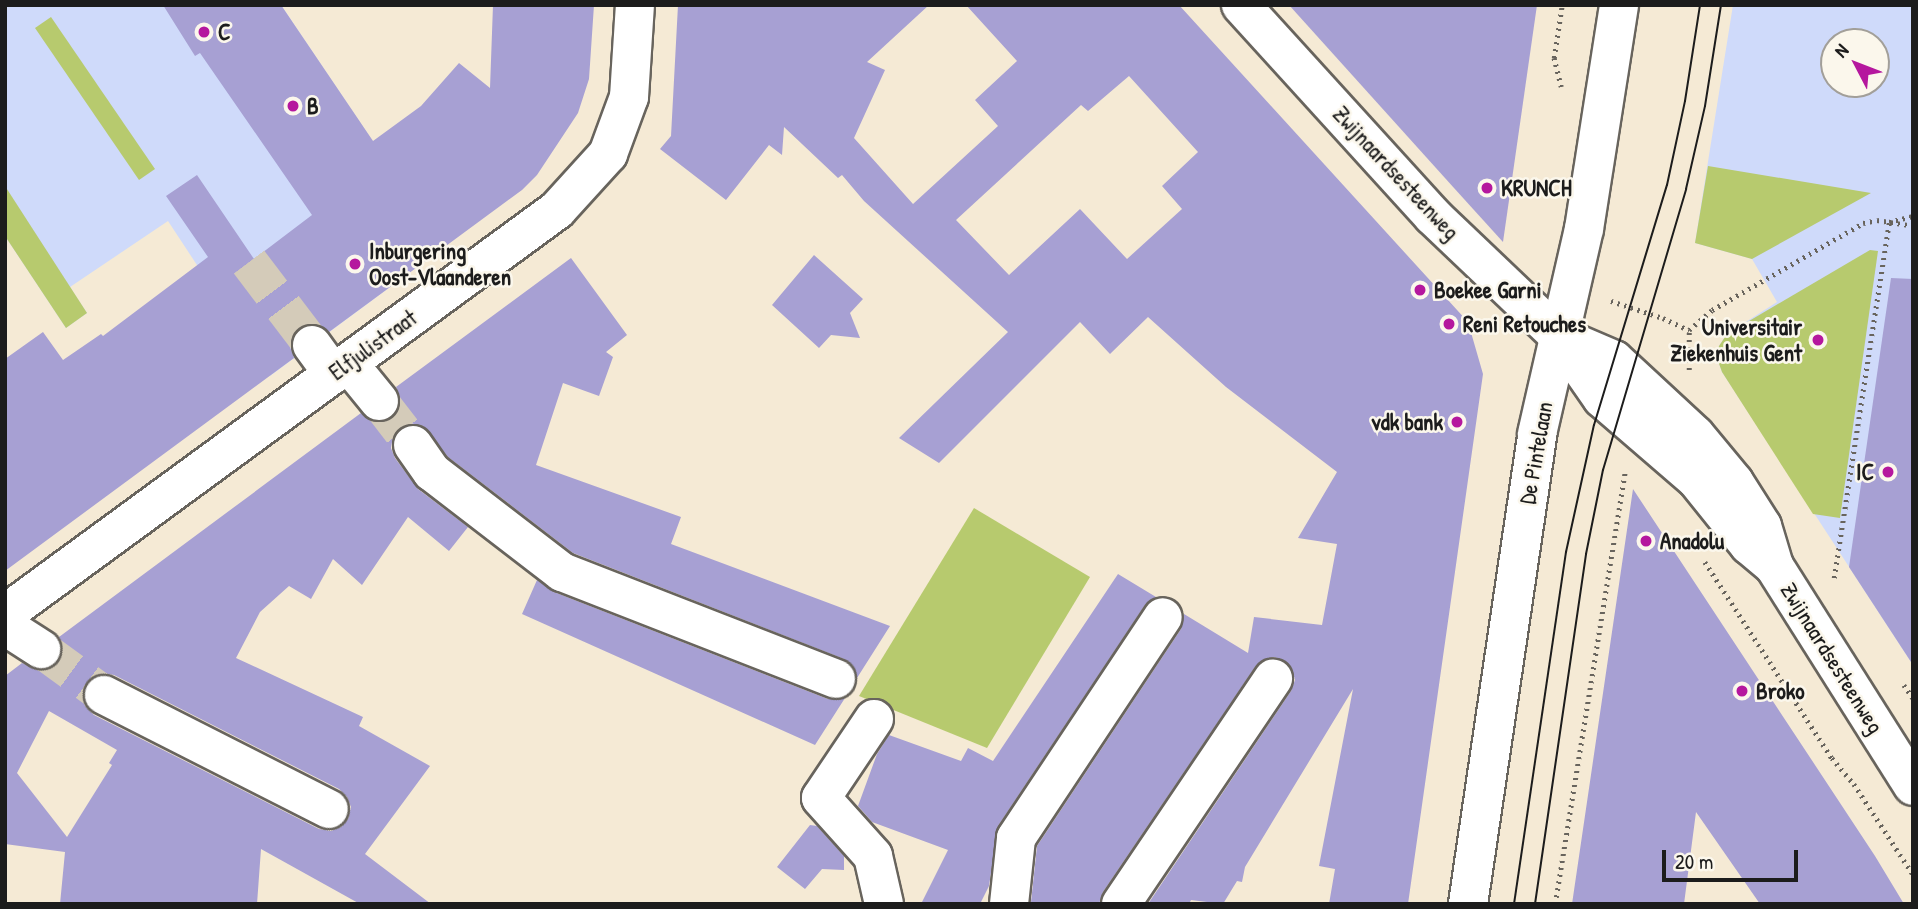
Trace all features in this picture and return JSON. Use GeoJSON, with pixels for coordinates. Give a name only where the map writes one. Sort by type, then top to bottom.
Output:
{"type":"FeatureCollection","features":[{"type":"Feature","properties":{"kind":"street","name":"Elfjulistraat"},"geometry":{"type":"LineString","coordinates":[[5,614],[331,361],[556,209],[608,153],[629,97],[635,5]]}},
{"type":"Feature","properties":{"kind":"street","name":"Zwijnaardsesteenweg"},"geometry":{"type":"LineString","coordinates":[[1241,5],[1433,216],[1558,335],[1614,360],[1695,435],[1734,482],[1762,526],[1774,566],[1913,786]]}},
{"type":"Feature","properties":{"kind":"street","name":"De Pintelaan"},"geometry":{"type":"LineString","coordinates":[[1468,904],[1537,434],[1584,229],[1619,5]]}},
{"type":"Feature","properties":{"kind":"street"},"geometry":{"type":"LineString","coordinates":[[331,361],[379,401]]}},
{"type":"Feature","properties":{"kind":"street"},"geometry":{"type":"LineString","coordinates":[[413,445],[432,472],[562,572],[836,679]]}},
{"type":"Feature","properties":{"kind":"street"},"geometry":{"type":"LineString","coordinates":[[1009,904],[1016,838],[1163,617]]}},
{"type":"Feature","properties":{"kind":"street"},"geometry":{"type":"LineString","coordinates":[[5,626],[41,649]]}},
{"type":"Feature","properties":{"kind":"street"},"geometry":{"type":"LineString","coordinates":[[1121,904],[1273,679]]}},
{"type":"Feature","properties":{"kind":"street"},"geometry":{"type":"LineString","coordinates":[[104,695],[329,809]]}},
{"type":"Feature","properties":{"kind":"street"},"geometry":{"type":"LineString","coordinates":[[874,719],[821,798],[873,856],[884,904]]}},
{"type":"Feature","properties":{"kind":"path"},"geometry":{"type":"LineString","coordinates":[[1889,222],[1913,216]]}},
{"type":"Feature","properties":{"kind":"path"},"geometry":{"type":"LineString","coordinates":[[1689,380],[1689,330],[1712,310],[1863,223],[1877,220],[1913,226]]}},
{"type":"Feature","properties":{"kind":"path"},"geometry":{"type":"LineString","coordinates":[[1834,579],[1889,222]]}},
{"type":"Feature","properties":{"kind":"path"},"geometry":{"type":"LineString","coordinates":[[1613,301],[1664,318],[1689,330]]}},
{"type":"Feature","properties":{"kind":"path"},"geometry":{"type":"LineString","coordinates":[[1555,904],[1626,465]]}},
{"type":"Feature","properties":{"kind":"path"},"geometry":{"type":"LineString","coordinates":[[1702,556],[1712,576],[1832,758],[1854,784],[1913,874]]}},
{"type":"Feature","properties":{"kind":"shaded area"},"geometry":{"type":"Polygon","coordinates":[[[5,5],[281,5],[444,247],[270,376],[168,221],[70,287],[87,313],[66,328],[5,236],[5,5]]]}},
{"type":"Feature","properties":{"kind":"shaded area","name":"Universitair Ziekenhuis Gent"},"geometry":{"type":"Polygon","coordinates":[[[1733,5],[1913,5],[1913,665],[1722,372],[1717,358],[1719,346],[1727,334],[1777,302],[1752,259],[1695,243],[1733,5]]]}},
{"type":"Feature","properties":{"kind":"green space"},"geometry":{"type":"Polygon","coordinates":[[[51,17],[155,169],[139,180],[35,28],[51,17]]]}},
{"type":"Feature","properties":{"kind":"green space"},"geometry":{"type":"Polygon","coordinates":[[[1708,166],[1871,193],[1752,259],[1695,243],[1708,166]]]}},
{"type":"Feature","properties":{"kind":"green space"},"geometry":{"type":"Polygon","coordinates":[[[5,186],[87,313],[66,328],[5,236],[5,186]]]}},
{"type":"Feature","properties":{"kind":"green space"},"geometry":{"type":"Polygon","coordinates":[[[1870,250],[1878,251],[1840,518],[1813,514],[1722,372],[1717,358],[1719,346],[1727,334],[1870,250]]]}},
{"type":"Feature","properties":{"kind":"green space"},"geometry":{"type":"Polygon","coordinates":[[[974,508],[1090,577],[987,748],[859,696],[974,508]]]}},
{"type":"Feature","properties":{"kind":"building"},"geometry":{"type":"Polygon","coordinates":[[[163,5],[281,5],[373,141],[421,106],[459,63],[490,88],[493,5],[594,5],[589,79],[578,113],[537,175],[522,190],[329,332],[320,325],[310,323],[299,328],[292,337],[290,347],[294,358],[5,571],[5,359],[43,332],[63,360],[101,334],[103,336],[208,257],[166,196],[197,175],[254,259],[312,215],[200,53],[195,56],[163,5]]]}},
{"type":"Feature","properties":{"kind":"building"},"geometry":{"type":"Polygon","coordinates":[[[678,5],[929,5],[867,62],[885,70],[854,138],[913,204],[998,126],[975,100],[1017,61],[966,5],[1179,5],[1468,322],[1483,374],[1408,904],[1329,904],[1335,869],[1319,866],[1353,689],[1245,867],[1242,882],[1237,881],[1223,904],[1191,900],[1189,904],[1148,904],[1291,691],[1295,680],[1292,669],[1285,661],[1274,657],[1263,660],[1255,667],[1103,892],[1099,904],[1031,902],[1037,846],[1181,629],[1184,614],[1248,653],[1254,617],[1322,625],[1337,544],[1298,538],[1337,472],[1226,387],[1148,317],[1110,354],[1080,322],[939,463],[899,438],[1008,332],[864,201],[842,175],[838,178],[784,127],[782,155],[769,145],[726,200],[660,149],[671,136],[678,5]],[[1129,76],[1088,111],[1081,105],[956,220],[1009,275],[1080,209],[1127,259],[1182,209],[1162,186],[1198,152],[1129,76]]]}},
{"type":"Feature","properties":{"kind":"building"},"geometry":{"type":"Polygon","coordinates":[[[1289,5],[1537,5],[1503,242],[1454,188],[1289,5]]]}},
{"type":"Feature","properties":{"kind":"building"},"geometry":{"type":"Polygon","coordinates":[[[814,255],[863,299],[850,313],[860,338],[831,335],[819,348],[772,305],[814,255]]]}},
{"type":"Feature","properties":{"kind":"building"},"geometry":{"type":"Polygon","coordinates":[[[571,258],[627,335],[606,352],[613,357],[599,396],[563,383],[536,465],[681,517],[671,544],[890,626],[857,678],[853,666],[844,659],[573,553],[448,457],[423,426],[410,423],[400,428],[393,436],[391,448],[395,458],[418,489],[468,527],[449,551],[408,517],[362,585],[333,559],[311,599],[289,586],[260,612],[236,658],[363,717],[359,726],[430,766],[365,854],[431,904],[360,904],[261,849],[257,904],[60,904],[65,852],[5,844],[5,676],[22,663],[39,671],[52,668],[63,651],[59,637],[361,413],[372,422],[383,422],[392,418],[400,408],[396,387],[571,258]],[[103,673],[92,677],[84,686],[82,697],[85,706],[94,715],[319,829],[331,831],[341,827],[348,819],[351,807],[347,797],[339,789],[114,675],[103,673]],[[49,711],[17,773],[67,837],[112,765],[109,763],[117,750],[49,711]]]}},
{"type":"Feature","properties":{"kind":"building","name":"IC"},"geometry":{"type":"Polygon","coordinates":[[[1891,278],[1913,279],[1913,665],[1849,567],[1891,278]]]}},
{"type":"Feature","properties":{"kind":"building"},"geometry":{"type":"Polygon","coordinates":[[[1633,489],[1904,904],[1760,904],[1696,812],[1684,904],[1572,904],[1633,489]]]}},
{"type":"Feature","properties":{"kind":"building"},"geometry":{"type":"Polygon","coordinates":[[[1118,574],[1156,597],[1145,605],[998,826],[989,886],[980,904],[921,904],[948,850],[872,822],[858,806],[877,754],[889,735],[961,761],[968,748],[993,761],[1118,574]]]}},
{"type":"Feature","properties":{"kind":"building"},"geometry":{"type":"Polygon","coordinates":[[[537,580],[554,592],[828,699],[845,698],[815,745],[522,614],[537,580]]]}},
{"type":"Feature","properties":{"kind":"building"},"geometry":{"type":"Polygon","coordinates":[[[810,825],[817,826],[844,856],[844,870],[822,869],[805,889],[777,867],[810,825]]]}},
{"type":"Feature","properties":{"kind":"tunnel"},"geometry":{"type":"LineString","coordinates":[[249,262],[312,345]]}},
{"type":"Feature","properties":{"kind":"tunnel"},"geometry":{"type":"LineString","coordinates":[[379,401],[413,445]]}},
{"type":"Feature","properties":{"kind":"tunnel"},"geometry":{"type":"LineString","coordinates":[[41,649],[104,695]]}},
{"type":"Feature","properties":{"kind":"tram line"},"geometry":{"type":"LineString","coordinates":[[1514,904],[1566,552],[1594,425],[1667,185],[1685,101],[1700,5]]}},
{"type":"Feature","properties":{"kind":"tram line"},"geometry":{"type":"LineString","coordinates":[[1535,904],[1586,554],[1603,470],[1686,189],[1705,106],[1721,5]]}},
{"type":"Feature","properties":{"kind":"place","name":"C"},"geometry":{"type":"Point","coordinates":[204,32]}},
{"type":"Feature","properties":{"kind":"place","name":"B"},"geometry":{"type":"Point","coordinates":[293,106]}},
{"type":"Feature","properties":{"kind":"place","name":"KRUNCH"},"geometry":{"type":"Point","coordinates":[1487,188]}},
{"type":"Feature","properties":{"kind":"place","name":"Inburgering Oost-Vlaanderen"},"geometry":{"type":"Point","coordinates":[355,264]}},
{"type":"Feature","properties":{"kind":"place","name":"Boekee Garni"},"geometry":{"type":"Point","coordinates":[1420,290]}},
{"type":"Feature","properties":{"kind":"place","name":"Reni Retouches"},"geometry":{"type":"Point","coordinates":[1449,324]}},
{"type":"Feature","properties":{"kind":"place","name":"Universitair Ziekenhuis Gent"},"geometry":{"type":"Point","coordinates":[1818,340]}},
{"type":"Feature","properties":{"kind":"place","name":"vdk bank"},"geometry":{"type":"Point","coordinates":[1457,422]}},
{"type":"Feature","properties":{"kind":"place","name":"IC"},"geometry":{"type":"Point","coordinates":[1888,472]}},
{"type":"Feature","properties":{"kind":"place","name":"Anadolu"},"geometry":{"type":"Point","coordinates":[1646,541]}},
{"type":"Feature","properties":{"kind":"place","name":"Broko"},"geometry":{"type":"Point","coordinates":[1742,691]}}]}
